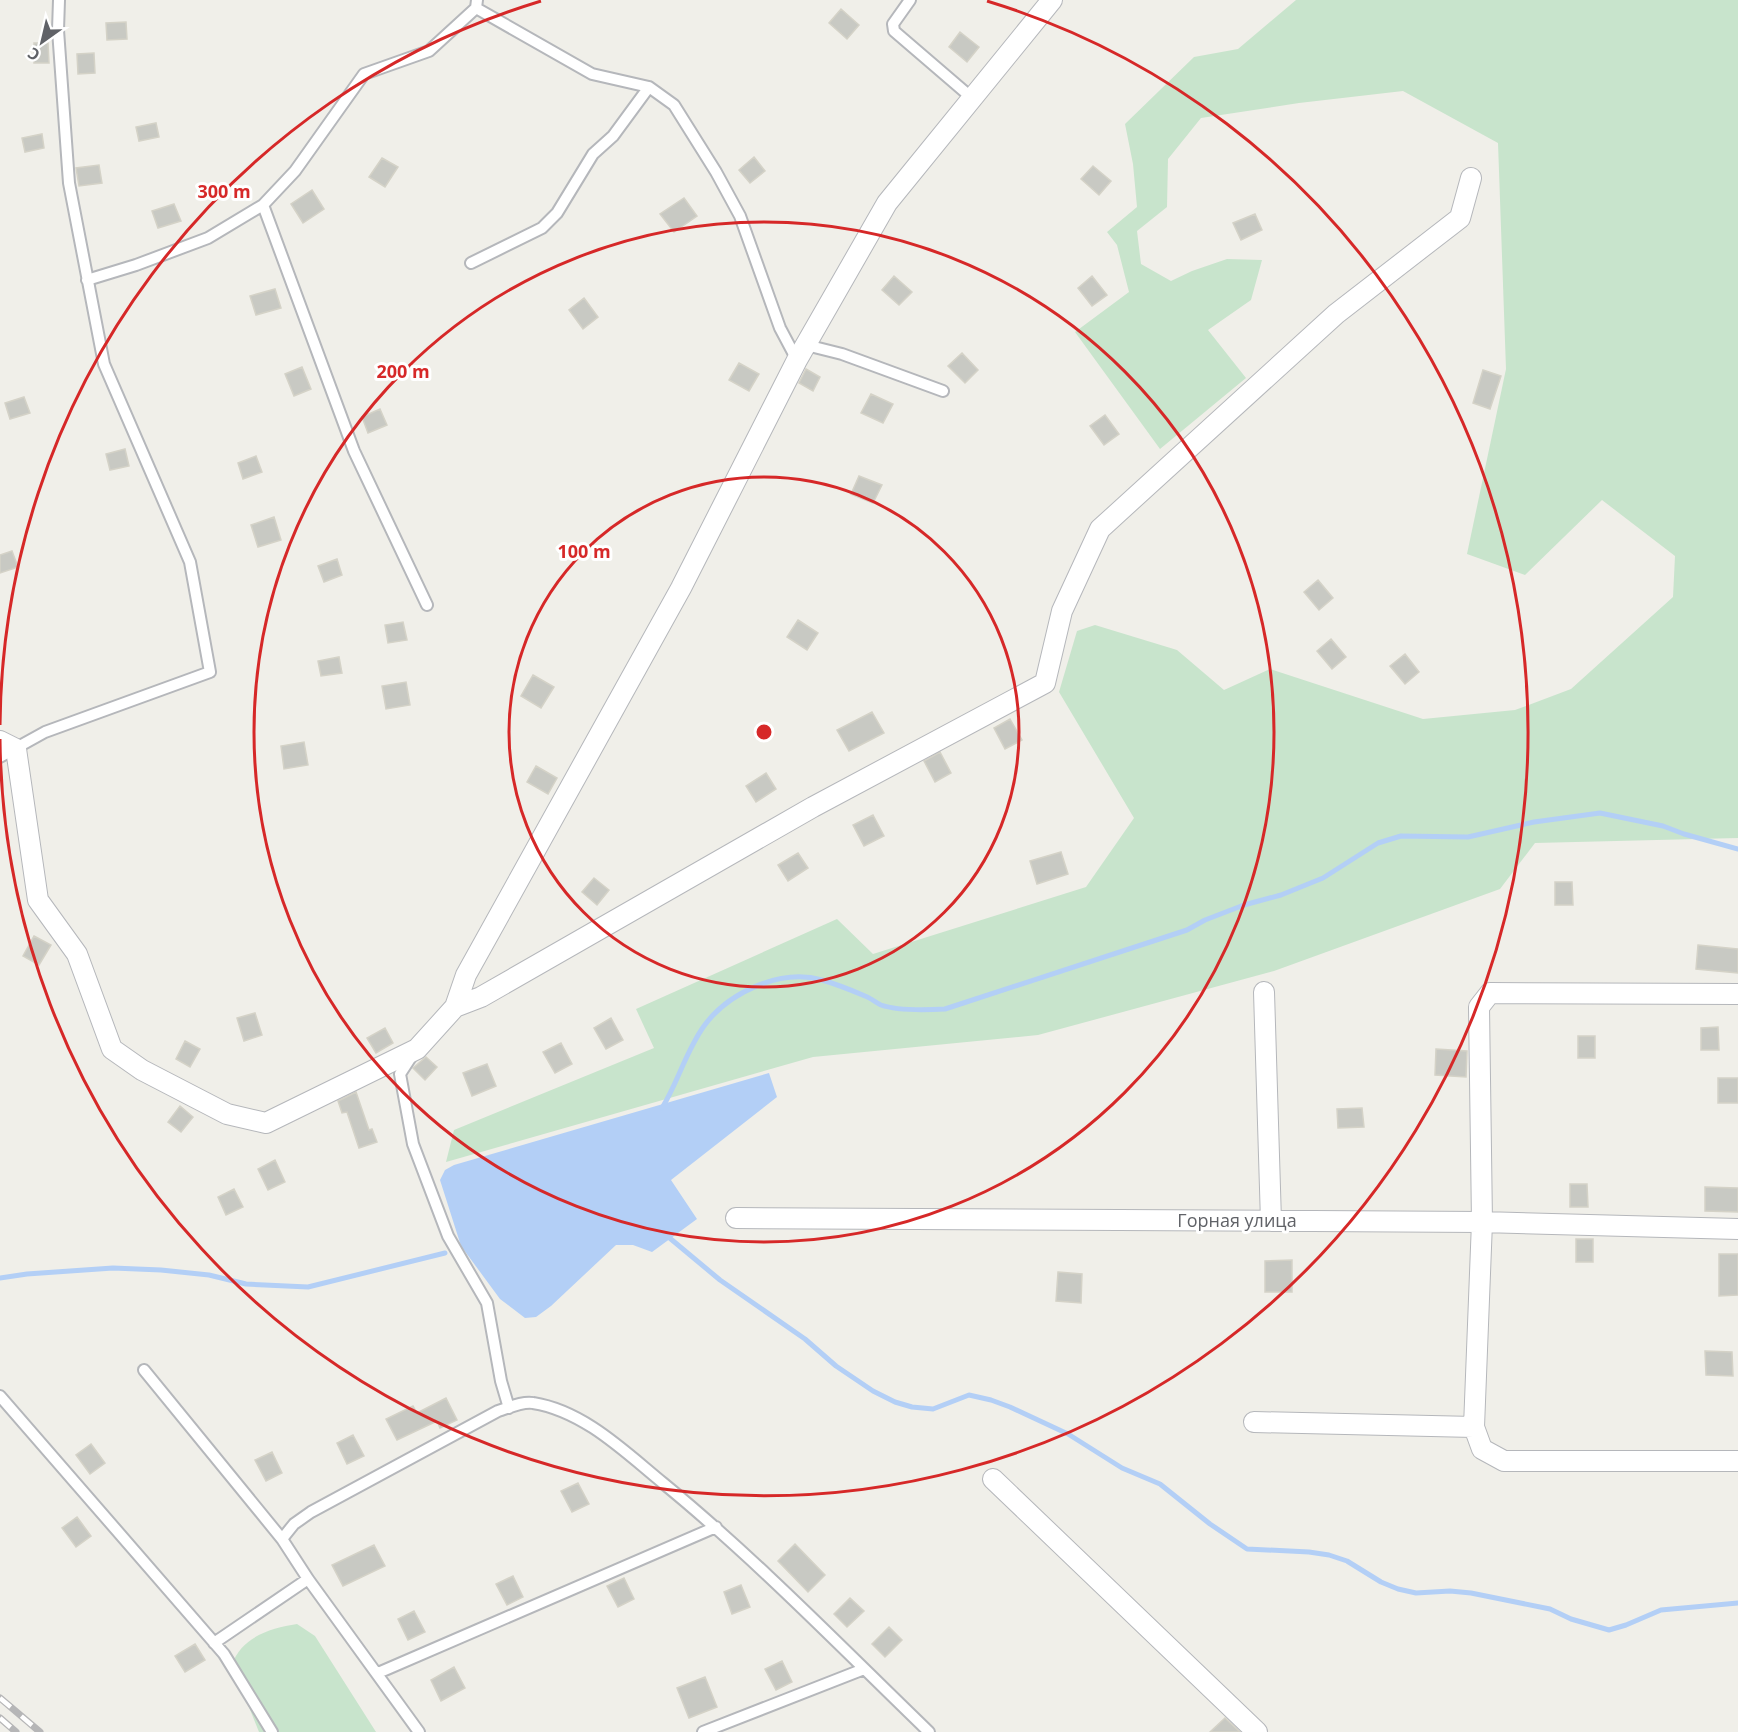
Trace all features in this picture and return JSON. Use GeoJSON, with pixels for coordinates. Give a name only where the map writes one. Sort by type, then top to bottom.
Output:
{"type":"FeatureCollection","features":[{"type":"Feature","properties":{"kind":"street"},"geometry":{"type":"LineString","coordinates":[[6,749],[38,900],[77,954],[112,1049],[142,1070],[228,1114],[266,1123],[417,1048],[455,1007],[466,975],[681,588],[802,352],[887,203],[1052,0]]}},
{"type":"Feature","properties":{"kind":"street"},"geometry":{"type":"LineString","coordinates":[[455,1007],[481,997],[813,807],[1045,683],[1062,611],[1100,529],[1336,314],[1460,218],[1471,178]]}},
{"type":"Feature","properties":{"kind":"street"},"geometry":{"type":"LineString","coordinates":[[1264,993],[1271,1221]]}},
{"type":"Feature","properties":{"kind":"street"},"geometry":{"type":"LineString","coordinates":[[1738,994],[1490,993],[1479,1007],[1482,1222],[1474,1427],[1482,1449],[1504,1461],[1738,1461]]}},
{"type":"Feature","properties":{"kind":"street","name":"Горная улица"},"geometry":{"type":"LineString","coordinates":[[736,1218],[1482,1222],[1738,1229]]}},
{"type":"Feature","properties":{"kind":"street"},"geometry":{"type":"LineString","coordinates":[[1254,1422],[1474,1427]]}},
{"type":"Feature","properties":{"kind":"street"},"geometry":{"type":"LineString","coordinates":[[993,1479],[1257,1732]]}},
{"type":"Feature","properties":{"kind":"lane"},"geometry":{"type":"LineString","coordinates":[[6,749],[45,732],[210,672],[190,562],[104,364],[69,183],[58,30],[58,0]]}},
{"type":"Feature","properties":{"kind":"lane"},"geometry":{"type":"LineString","coordinates":[[910,0],[893,24],[894,31],[972,99]]}},
{"type":"Feature","properties":{"kind":"lane"},"geometry":{"type":"LineString","coordinates":[[87,280],[136,265],[208,238],[263,205],[295,171],[364,74],[429,51],[476,4],[592,74],[649,87],[674,105],[740,216],[780,328],[802,352],[842,354],[943,391]]}},
{"type":"Feature","properties":{"kind":"lane"},"geometry":{"type":"LineString","coordinates":[[471,263],[542,228],[557,213],[593,154],[613,136],[649,87]]}},
{"type":"Feature","properties":{"kind":"lane"},"geometry":{"type":"LineString","coordinates":[[263,205],[354,451],[427,605]]}},
{"type":"Feature","properties":{"kind":"lane"},"geometry":{"type":"LineString","coordinates":[[417,1048],[400,1074],[413,1144],[447,1236],[487,1303],[501,1381],[509,1408]]}},
{"type":"Feature","properties":{"kind":"lane"},"geometry":{"type":"LineString","coordinates":[[144,1370],[282,1539],[308,1579],[419,1732]]}},
{"type":"Feature","properties":{"kind":"lane"},"geometry":{"type":"LineString","coordinates":[[0,1396],[224,1654],[272,1732]]}},
{"type":"Feature","properties":{"kind":"lane"},"geometry":{"type":"LineString","coordinates":[[282,1539],[294,1524],[311,1512],[498,1411],[531,1402],[563,1412],[589,1425],[634,1459],[716,1527],[929,1732]]}},
{"type":"Feature","properties":{"kind":"lane"},"geometry":{"type":"LineString","coordinates":[[378,1673],[716,1527]]}},
{"type":"Feature","properties":{"kind":"lane"},"geometry":{"type":"LineString","coordinates":[[214,1643],[308,1579]]}},
{"type":"Feature","properties":{"kind":"lane"},"geometry":{"type":"LineString","coordinates":[[703,1732],[864,1669]]}},
{"type":"Feature","properties":{"kind":"green space"},"geometry":{"type":"Polygon","coordinates":[[[1296,0],[1738,0],[1738,838],[1535,843],[1500,889],[1274,971],[1038,1035],[813,1057],[446,1162],[454,1130],[654,1048],[636,1009],[837,919],[873,954],[1086,887],[1134,818],[1059,692],[1077,631],[1095,625],[1177,650],[1224,690],[1270,669],[1423,719],[1515,710],[1571,689],[1673,597],[1675,556],[1602,500],[1525,575],[1467,554],[1506,369],[1498,143],[1403,91],[1299,103],[1201,118],[1168,159],[1167,207],[1137,231],[1141,264],[1171,281],[1227,259],[1262,260],[1251,300],[1208,330],[1246,378],[1160,449],[1075,332],[1129,292],[1117,245],[1107,232],[1137,207],[1133,164],[1125,124],[1194,57],[1238,49],[1296,0]]]}},
{"type":"Feature","properties":{"kind":"green space"},"geometry":{"type":"Polygon","coordinates":[[[297,1624],[315,1636],[376,1732],[259,1732],[232,1665],[242,1647],[250,1641],[267,1631],[297,1624]]]}},
{"type":"Feature","properties":{"kind":"water"},"geometry":{"type":"Polygon","coordinates":[[[769,1073],[777,1097],[671,1180],[697,1219],[652,1252],[633,1245],[616,1245],[551,1306],[536,1317],[525,1318],[500,1299],[461,1246],[440,1180],[445,1170],[454,1165],[769,1073]]]}},
{"type":"Feature","properties":{"kind":"building"},"geometry":{"type":"Polygon","coordinates":[[[841,9],[859,25],[847,39],[829,23],[841,9]]]}},
{"type":"Feature","properties":{"kind":"building"},"geometry":{"type":"Polygon","coordinates":[[[126,22],[127,39],[107,40],[106,23],[126,22]]]}},
{"type":"Feature","properties":{"kind":"building"},"geometry":{"type":"Polygon","coordinates":[[[960,32],[979,47],[967,62],[949,47],[960,32]]]}},
{"type":"Feature","properties":{"kind":"building"},"geometry":{"type":"Polygon","coordinates":[[[34,43],[48,43],[49,63],[34,63],[34,43]]]}},
{"type":"Feature","properties":{"kind":"building"},"geometry":{"type":"Polygon","coordinates":[[[94,53],[95,73],[78,74],[77,54],[94,53]]]}},
{"type":"Feature","properties":{"kind":"building"},"geometry":{"type":"Polygon","coordinates":[[[156,123],[159,137],[139,141],[136,127],[156,123]]]}},
{"type":"Feature","properties":{"kind":"building"},"geometry":{"type":"Polygon","coordinates":[[[42,134],[44,148],[25,152],[22,138],[42,134]]]}},
{"type":"Feature","properties":{"kind":"building"},"geometry":{"type":"Polygon","coordinates":[[[754,157],[765,171],[750,183],[739,170],[754,157]]]}},
{"type":"Feature","properties":{"kind":"building"},"geometry":{"type":"Polygon","coordinates":[[[382,158],[398,167],[385,187],[369,177],[382,158]]]}},
{"type":"Feature","properties":{"kind":"building"},"geometry":{"type":"Polygon","coordinates":[[[99,165],[102,183],[79,186],[76,168],[99,165]]]}},
{"type":"Feature","properties":{"kind":"building"},"geometry":{"type":"Polygon","coordinates":[[[1093,166],[1111,181],[1099,195],[1081,179],[1093,166]]]}},
{"type":"Feature","properties":{"kind":"building"},"geometry":{"type":"Polygon","coordinates":[[[312,190],[324,209],[303,223],[291,204],[312,190]]]}},
{"type":"Feature","properties":{"kind":"building"},"geometry":{"type":"Polygon","coordinates":[[[684,198],[697,216],[674,232],[660,214],[684,198]]]}},
{"type":"Feature","properties":{"kind":"building"},"geometry":{"type":"Polygon","coordinates":[[[174,204],[181,221],[158,228],[152,211],[174,204]]]}},
{"type":"Feature","properties":{"kind":"building"},"geometry":{"type":"Polygon","coordinates":[[[1255,214],[1262,230],[1241,240],[1233,223],[1255,214]]]}},
{"type":"Feature","properties":{"kind":"building"},"geometry":{"type":"Polygon","coordinates":[[[894,276],[912,292],[899,305],[882,290],[894,276]]]}},
{"type":"Feature","properties":{"kind":"building"},"geometry":{"type":"Polygon","coordinates":[[[1092,276],[1107,295],[1092,306],[1078,288],[1092,276]]]}},
{"type":"Feature","properties":{"kind":"building"},"geometry":{"type":"Polygon","coordinates":[[[275,289],[281,308],[256,315],[250,296],[275,289]]]}},
{"type":"Feature","properties":{"kind":"building"},"geometry":{"type":"Polygon","coordinates":[[[584,298],[598,317],[583,329],[569,310],[584,298]]]}},
{"type":"Feature","properties":{"kind":"building"},"geometry":{"type":"Polygon","coordinates":[[[962,353],[978,370],[965,383],[948,366],[962,353]]]}},
{"type":"Feature","properties":{"kind":"building"},"geometry":{"type":"Polygon","coordinates":[[[739,363],[759,374],[749,391],[729,380],[739,363]]]}},
{"type":"Feature","properties":{"kind":"building"},"geometry":{"type":"Polygon","coordinates":[[[302,367],[311,389],[294,396],[285,374],[302,367]]]}},
{"type":"Feature","properties":{"kind":"building"},"geometry":{"type":"Polygon","coordinates":[[[806,369],[820,377],[813,391],[799,383],[806,369]]]}},
{"type":"Feature","properties":{"kind":"building"},"geometry":{"type":"Polygon","coordinates":[[[1483,370],[1501,376],[1490,409],[1473,403],[1483,370]]]}},
{"type":"Feature","properties":{"kind":"building"},"geometry":{"type":"Polygon","coordinates":[[[871,394],[893,404],[883,423],[861,413],[871,394]]]}},
{"type":"Feature","properties":{"kind":"building"},"geometry":{"type":"Polygon","coordinates":[[[24,397],[30,413],[10,419],[5,403],[24,397]]]}},
{"type":"Feature","properties":{"kind":"building"},"geometry":{"type":"Polygon","coordinates":[[[380,409],[387,425],[368,433],[362,417],[380,409]]]}},
{"type":"Feature","properties":{"kind":"building"},"geometry":{"type":"Polygon","coordinates":[[[1105,415],[1119,434],[1104,445],[1090,426],[1105,415]]]}},
{"type":"Feature","properties":{"kind":"building"},"geometry":{"type":"Polygon","coordinates":[[[125,449],[129,466],[110,470],[106,454],[125,449]]]}},
{"type":"Feature","properties":{"kind":"building"},"geometry":{"type":"Polygon","coordinates":[[[256,456],[262,472],[243,479],[238,463],[256,456]]]}},
{"type":"Feature","properties":{"kind":"building"},"geometry":{"type":"Polygon","coordinates":[[[859,476],[882,485],[873,503],[851,494],[859,476]]]}},
{"type":"Feature","properties":{"kind":"building"},"geometry":{"type":"Polygon","coordinates":[[[274,517],[281,540],[258,547],[251,525],[274,517]]]}},
{"type":"Feature","properties":{"kind":"building"},"geometry":{"type":"Polygon","coordinates":[[[12,551],[18,567],[0,573],[0,555],[12,551]]]}},
{"type":"Feature","properties":{"kind":"building"},"geometry":{"type":"Polygon","coordinates":[[[337,559],[342,575],[324,582],[318,566],[337,559]]]}},
{"type":"Feature","properties":{"kind":"building"},"geometry":{"type":"Polygon","coordinates":[[[1318,580],[1333,598],[1319,610],[1304,592],[1318,580]]]}},
{"type":"Feature","properties":{"kind":"building"},"geometry":{"type":"Polygon","coordinates":[[[798,620],[818,633],[807,650],[787,637],[798,620]]]}},
{"type":"Feature","properties":{"kind":"building"},"geometry":{"type":"Polygon","coordinates":[[[403,622],[407,640],[388,643],[385,625],[403,622]]]}},
{"type":"Feature","properties":{"kind":"building"},"geometry":{"type":"Polygon","coordinates":[[[1331,639],[1346,657],[1332,669],[1317,651],[1331,639]]]}},
{"type":"Feature","properties":{"kind":"building"},"geometry":{"type":"Polygon","coordinates":[[[1405,654],[1419,672],[1405,684],[1390,666],[1405,654]]]}},
{"type":"Feature","properties":{"kind":"building"},"geometry":{"type":"Polygon","coordinates":[[[339,657],[342,673],[321,676],[318,661],[339,657]]]}},
{"type":"Feature","properties":{"kind":"building"},"geometry":{"type":"Polygon","coordinates":[[[533,675],[554,687],[541,708],[521,696],[533,675]]]}},
{"type":"Feature","properties":{"kind":"building"},"geometry":{"type":"Polygon","coordinates":[[[406,682],[410,705],[386,709],[382,686],[406,682]]]}},
{"type":"Feature","properties":{"kind":"building"},"geometry":{"type":"Polygon","coordinates":[[[872,712],[884,733],[849,751],[837,730],[872,712]]]}},
{"type":"Feature","properties":{"kind":"building"},"geometry":{"type":"Polygon","coordinates":[[[1010,719],[1022,740],[1005,749],[994,728],[1010,719]]]}},
{"type":"Feature","properties":{"kind":"building"},"geometry":{"type":"Polygon","coordinates":[[[304,742],[308,765],[284,769],[281,746],[304,742]]]}},
{"type":"Feature","properties":{"kind":"building"},"geometry":{"type":"Polygon","coordinates":[[[940,752],[951,773],[935,782],[924,761],[940,752]]]}},
{"type":"Feature","properties":{"kind":"building"},"geometry":{"type":"Polygon","coordinates":[[[536,766],[557,778],[548,794],[527,782],[536,766]]]}},
{"type":"Feature","properties":{"kind":"building"},"geometry":{"type":"Polygon","coordinates":[[[766,773],[776,789],[756,802],[746,786],[766,773]]]}},
{"type":"Feature","properties":{"kind":"building"},"geometry":{"type":"Polygon","coordinates":[[[873,815],[884,836],[864,846],[853,825],[873,815]]]}},
{"type":"Feature","properties":{"kind":"building"},"geometry":{"type":"Polygon","coordinates":[[[1061,852],[1068,874],[1037,884],[1030,861],[1061,852]]]}},
{"type":"Feature","properties":{"kind":"building"},"geometry":{"type":"Polygon","coordinates":[[[798,853],[808,868],[788,881],[778,865],[798,853]]]}},
{"type":"Feature","properties":{"kind":"building"},"geometry":{"type":"Polygon","coordinates":[[[594,878],[609,890],[597,905],[582,892],[594,878]]]}},
{"type":"Feature","properties":{"kind":"building"},"geometry":{"type":"Polygon","coordinates":[[[1555,882],[1572,882],[1573,905],[1555,905],[1555,882]]]}},
{"type":"Feature","properties":{"kind":"building"},"geometry":{"type":"Polygon","coordinates":[[[34,936],[51,945],[39,965],[23,956],[34,936]]]}},
{"type":"Feature","properties":{"kind":"building"},"geometry":{"type":"Polygon","coordinates":[[[1698,945],[1738,949],[1738,973],[1696,969],[1698,945]]]}},
{"type":"Feature","properties":{"kind":"building"},"geometry":{"type":"Polygon","coordinates":[[[255,1013],[262,1035],[244,1041],[237,1018],[255,1013]]]}},
{"type":"Feature","properties":{"kind":"building"},"geometry":{"type":"Polygon","coordinates":[[[611,1018],[623,1040],[606,1049],[594,1028],[611,1018]]]}},
{"type":"Feature","properties":{"kind":"building"},"geometry":{"type":"Polygon","coordinates":[[[1718,1027],[1719,1050],[1701,1050],[1701,1028],[1718,1027]]]}},
{"type":"Feature","properties":{"kind":"building"},"geometry":{"type":"Polygon","coordinates":[[[385,1028],[393,1043],[376,1053],[367,1038],[385,1028]]]}},
{"type":"Feature","properties":{"kind":"building"},"geometry":{"type":"Polygon","coordinates":[[[1578,1036],[1595,1036],[1595,1058],[1578,1058],[1578,1036]]]}},
{"type":"Feature","properties":{"kind":"building"},"geometry":{"type":"Polygon","coordinates":[[[185,1041],[200,1049],[190,1067],[176,1059],[185,1041]]]}},
{"type":"Feature","properties":{"kind":"building"},"geometry":{"type":"Polygon","coordinates":[[[561,1043],[572,1064],[555,1073],[543,1052],[561,1043]]]}},
{"type":"Feature","properties":{"kind":"building"},"geometry":{"type":"Polygon","coordinates":[[[1436,1049],[1467,1051],[1466,1077],[1435,1075],[1436,1049]]]}},
{"type":"Feature","properties":{"kind":"building"},"geometry":{"type":"Polygon","coordinates":[[[426,1057],[437,1067],[425,1080],[413,1068],[426,1057]]]}},
{"type":"Feature","properties":{"kind":"building"},"geometry":{"type":"Polygon","coordinates":[[[487,1064],[496,1086],[472,1096],[463,1073],[487,1064]]]}},
{"type":"Feature","properties":{"kind":"building"},"geometry":{"type":"Polygon","coordinates":[[[1718,1078],[1738,1078],[1738,1103],[1718,1103],[1718,1078]]]}},
{"type":"Feature","properties":{"kind":"building"},"geometry":{"type":"Polygon","coordinates":[[[356,1092],[369,1130],[372,1129],[377,1142],[359,1148],[347,1112],[342,1113],[338,1101],[356,1092]]]}},
{"type":"Feature","properties":{"kind":"building"},"geometry":{"type":"Polygon","coordinates":[[[180,1106],[193,1117],[181,1132],[168,1122],[180,1106]]]}},
{"type":"Feature","properties":{"kind":"building"},"geometry":{"type":"Polygon","coordinates":[[[1362,1108],[1364,1127],[1338,1128],[1337,1109],[1362,1108]]]}},
{"type":"Feature","properties":{"kind":"building"},"geometry":{"type":"Polygon","coordinates":[[[275,1160],[285,1182],[268,1190],[258,1169],[275,1160]]]}},
{"type":"Feature","properties":{"kind":"building"},"geometry":{"type":"Polygon","coordinates":[[[1570,1184],[1587,1184],[1588,1207],[1570,1207],[1570,1184]]]}},
{"type":"Feature","properties":{"kind":"building"},"geometry":{"type":"Polygon","coordinates":[[[1705,1187],[1738,1188],[1738,1212],[1705,1211],[1705,1187]]]}},
{"type":"Feature","properties":{"kind":"building"},"geometry":{"type":"Polygon","coordinates":[[[234,1189],[243,1207],[226,1215],[218,1197],[234,1189]]]}},
{"type":"Feature","properties":{"kind":"building"},"geometry":{"type":"Polygon","coordinates":[[[1576,1239],[1593,1239],[1593,1262],[1576,1262],[1576,1239]]]}},
{"type":"Feature","properties":{"kind":"building"},"geometry":{"type":"Polygon","coordinates":[[[1719,1254],[1738,1254],[1738,1295],[1719,1296],[1719,1254]]]}},
{"type":"Feature","properties":{"kind":"building"},"geometry":{"type":"Polygon","coordinates":[[[1292,1260],[1292,1292],[1265,1292],[1265,1261],[1292,1260]]]}},
{"type":"Feature","properties":{"kind":"building"},"geometry":{"type":"Polygon","coordinates":[[[1058,1272],[1082,1274],[1081,1303],[1056,1301],[1058,1272]]]}},
{"type":"Feature","properties":{"kind":"building"},"geometry":{"type":"Polygon","coordinates":[[[1705,1351],[1732,1352],[1733,1376],[1706,1375],[1705,1351]]]}},
{"type":"Feature","properties":{"kind":"building"},"geometry":{"type":"Polygon","coordinates":[[[446,1398],[457,1420],[440,1428],[437,1421],[397,1440],[386,1419],[413,1406],[417,1413],[446,1398]]]}},
{"type":"Feature","properties":{"kind":"building"},"geometry":{"type":"Polygon","coordinates":[[[353,1435],[364,1456],[347,1464],[337,1443],[353,1435]]]}},
{"type":"Feature","properties":{"kind":"building"},"geometry":{"type":"Polygon","coordinates":[[[91,1444],[105,1463],[90,1474],[76,1455],[91,1444]]]}},
{"type":"Feature","properties":{"kind":"building"},"geometry":{"type":"Polygon","coordinates":[[[272,1452],[282,1473],[266,1481],[255,1460],[272,1452]]]}},
{"type":"Feature","properties":{"kind":"building"},"geometry":{"type":"Polygon","coordinates":[[[578,1483],[589,1504],[572,1512],[561,1491],[578,1483]]]}},
{"type":"Feature","properties":{"kind":"building"},"geometry":{"type":"Polygon","coordinates":[[[77,1517],[91,1536],[76,1547],[62,1528],[77,1517]]]}},
{"type":"Feature","properties":{"kind":"building"},"geometry":{"type":"Polygon","coordinates":[[[795,1544],[825,1575],[808,1592],[778,1561],[795,1544]]]}},
{"type":"Feature","properties":{"kind":"building"},"geometry":{"type":"Polygon","coordinates":[[[374,1545],[385,1566],[343,1586],[332,1565],[374,1545]]]}},
{"type":"Feature","properties":{"kind":"building"},"geometry":{"type":"Polygon","coordinates":[[[513,1576],[523,1597],[507,1605],[496,1584],[513,1576]]]}},
{"type":"Feature","properties":{"kind":"building"},"geometry":{"type":"Polygon","coordinates":[[[624,1578],[634,1599],[618,1607],[607,1586],[624,1578]]]}},
{"type":"Feature","properties":{"kind":"building"},"geometry":{"type":"Polygon","coordinates":[[[741,1585],[750,1607],[732,1614],[724,1592],[741,1585]]]}},
{"type":"Feature","properties":{"kind":"building"},"geometry":{"type":"Polygon","coordinates":[[[850,1598],[864,1611],[847,1627],[834,1614],[850,1598]]]}},
{"type":"Feature","properties":{"kind":"building"},"geometry":{"type":"Polygon","coordinates":[[[414,1611],[425,1632],[408,1640],[398,1619],[414,1611]]]}},
{"type":"Feature","properties":{"kind":"building"},"geometry":{"type":"Polygon","coordinates":[[[889,1627],[902,1640],[885,1657],[872,1644],[889,1627]]]}},
{"type":"Feature","properties":{"kind":"building"},"geometry":{"type":"Polygon","coordinates":[[[195,1644],[205,1660],[185,1672],[175,1656],[195,1644]]]}},
{"type":"Feature","properties":{"kind":"building"},"geometry":{"type":"Polygon","coordinates":[[[782,1661],[792,1682],[776,1690],[765,1669],[782,1661]]]}},
{"type":"Feature","properties":{"kind":"building"},"geometry":{"type":"Polygon","coordinates":[[[454,1667],[465,1688],[441,1701],[431,1680],[454,1667]]]}},
{"type":"Feature","properties":{"kind":"building"},"geometry":{"type":"Polygon","coordinates":[[[705,1677],[717,1707],[689,1718],[677,1688],[705,1677]]]}},
{"type":"Feature","properties":{"kind":"building"},"geometry":{"type":"Polygon","coordinates":[[[1225,1718],[1240,1732],[1210,1732],[1225,1718]]]}},
{"type":"Feature","properties":{"kind":"waterway"},"geometry":{"type":"LineString","coordinates":[[662,1108],[698,1036],[714,1014],[727,1003],[756,986],[789,977],[822,980],[888,1007],[913,1010],[945,1009],[1187,930],[1205,920],[1244,905],[1281,895],[1323,878],[1378,843],[1401,836],[1468,837],[1534,822],[1600,813],[1663,826],[1738,849]]}},
{"type":"Feature","properties":{"kind":"waterway"},"geometry":{"type":"LineString","coordinates":[[666,1235],[720,1280],[805,1339],[836,1366],[873,1391],[895,1402],[912,1407],[933,1409],[969,1395],[1010,1407],[1068,1434],[1122,1468],[1160,1484],[1210,1524],[1247,1549],[1329,1555],[1347,1561],[1381,1582],[1398,1589],[1416,1593],[1450,1591],[1471,1593],[1550,1609],[1571,1619],[1609,1630],[1661,1610],[1738,1603]]}},
{"type":"Feature","properties":{"kind":"waterway"},"geometry":{"type":"LineString","coordinates":[[0,1278],[113,1268],[209,1275],[246,1284],[308,1287],[445,1253]]}},
{"type":"Feature","properties":{"kind":"railway"},"geometry":{"type":"LineString","coordinates":[[0,1698],[40,1732]]}},
{"type":"Feature","properties":{"kind":"railway"},"geometry":{"type":"LineString","coordinates":[[0,1718],[16,1732]]}}]}
